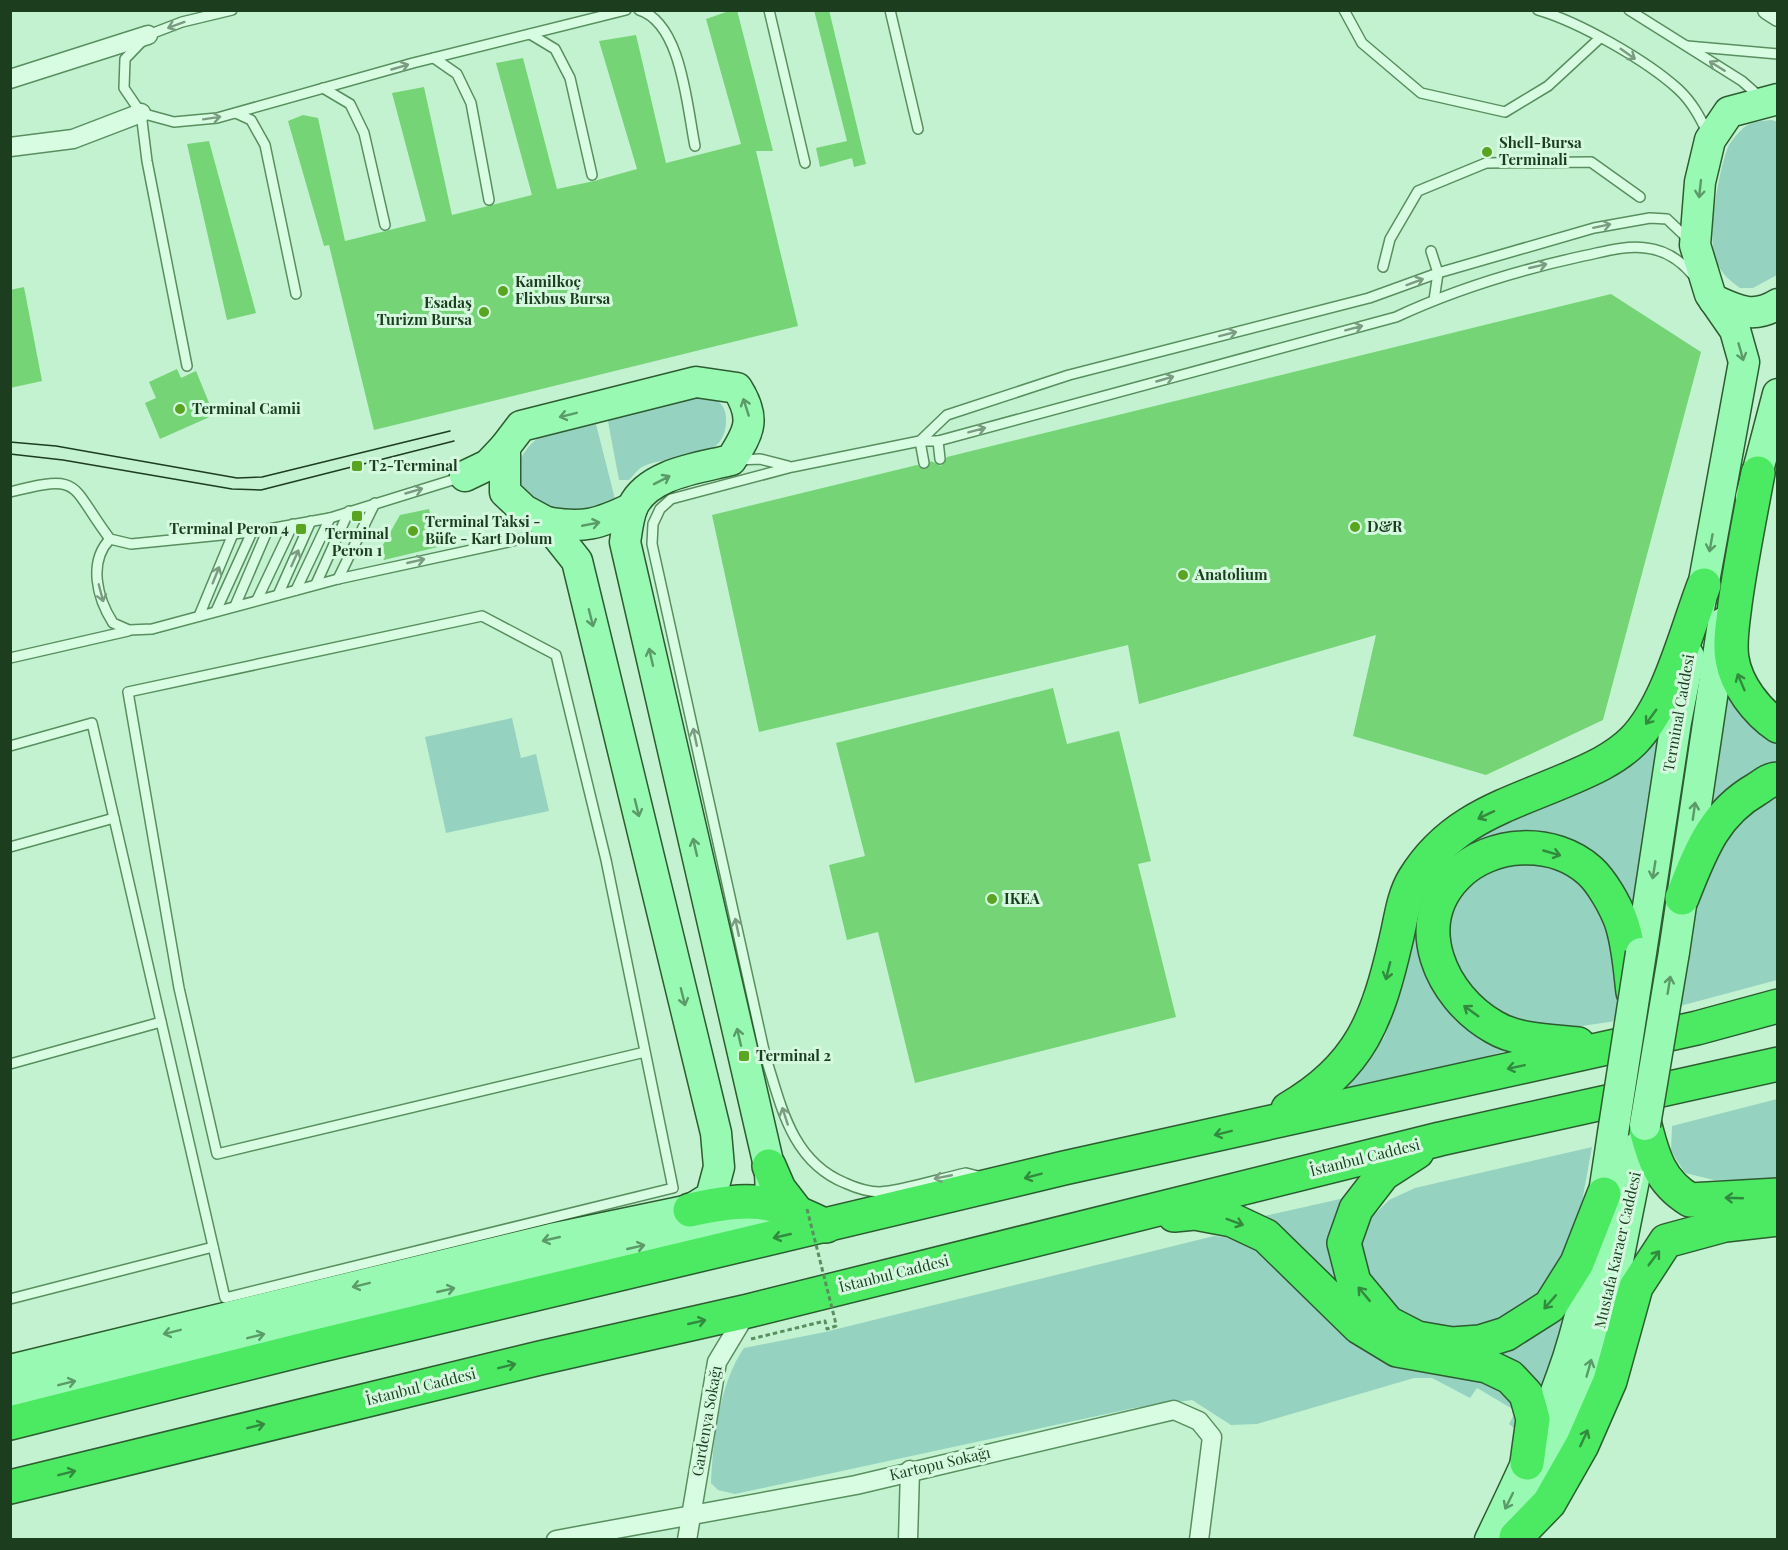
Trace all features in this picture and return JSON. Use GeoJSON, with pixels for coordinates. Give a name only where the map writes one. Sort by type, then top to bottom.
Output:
{"type":"FeatureCollection","features":[{"type":"Feature","properties":{"kind":"highway"},"geometry":{"type":"LineString","coordinates":[[1758,472],[1738,581],[1732,627],[1732,660],[1747,696],[1765,718],[1778,726]]}},
{"type":"Feature","properties":{"kind":"highway"},"geometry":{"type":"LineString","coordinates":[[1258,1125],[1307,1098],[1331,1080],[1352,1056],[1371,1026],[1384,989],[1402,910],[1412,881],[1438,845],[1458,829],[1481,817],[1597,767],[1633,741],[1658,707],[1704,585]]}},
{"type":"Feature","properties":{"kind":"highway"},"geometry":{"type":"LineString","coordinates":[[1682,898],[1700,851],[1716,825],[1737,800],[1778,779]]}},
{"type":"Feature","properties":{"kind":"highway"},"geometry":{"type":"LineString","coordinates":[[1606,1047],[1536,1040],[1495,1028],[1462,1005],[1441,974],[1434,942],[1437,904],[1457,875],[1494,851],[1527,847],[1557,853],[1590,871],[1621,919],[1634,949],[1634,1001]]}},
{"type":"Feature","properties":{"kind":"highway"},"geometry":{"type":"LineString","coordinates":[[1697,1028],[1778,998]]}},
{"type":"Feature","properties":{"kind":"highway"},"geometry":{"type":"LineString","coordinates":[[10,1423],[317,1346],[800,1212],[1000,1184],[1697,1028],[1778,1006]]}},
{"type":"Feature","properties":{"kind":"highway","name":"İstanbul Caddesi"},"geometry":{"type":"LineString","coordinates":[[10,1487],[540,1358],[748,1311],[1440,1138],[1778,1064]]}},
{"type":"Feature","properties":{"kind":"highway"},"geometry":{"type":"LineString","coordinates":[[1679,1086],[1778,1071]]}},
{"type":"Feature","properties":{"kind":"highway"},"geometry":{"type":"LineString","coordinates":[[1645,1125],[1653,1161],[1678,1193],[1690,1200],[1778,1195]]}},
{"type":"Feature","properties":{"kind":"highway"},"geometry":{"type":"LineString","coordinates":[[1440,1138],[1383,1174],[1356,1209],[1344,1243],[1354,1282],[1388,1323],[1417,1338],[1452,1344],[1480,1342],[1506,1334],[1550,1306],[1577,1263],[1604,1194]]}},
{"type":"Feature","properties":{"kind":"highway"},"geometry":{"type":"LineString","coordinates":[[769,1166],[779,1190],[800,1212]]}},
{"type":"Feature","properties":{"kind":"highway"},"geometry":{"type":"LineString","coordinates":[[690,1210],[736,1202],[800,1212]]}},
{"type":"Feature","properties":{"kind":"highway"},"geometry":{"type":"LineString","coordinates":[[1115,1218],[1195,1213],[1232,1220],[1266,1236],[1359,1327],[1397,1350],[1486,1366],[1509,1377],[1526,1394],[1533,1419],[1527,1463]]}},
{"type":"Feature","properties":{"kind":"highway"},"geometry":{"type":"LineString","coordinates":[[1507,1539],[1549,1503],[1582,1445],[1610,1381],[1636,1287],[1666,1241],[1725,1225],[1778,1219]]}},
{"type":"Feature","properties":{"kind":"main road","name":"Terminal Caddesi"},"geometry":{"type":"LineString","coordinates":[[1634,949],[1744,362],[1735,330],[1712,297],[1695,245],[1700,182],[1710,140],[1728,112],[1773,101]]}},
{"type":"Feature","properties":{"kind":"main road"},"geometry":{"type":"LineString","coordinates":[[1712,297],[1749,313],[1765,312],[1778,304]]}},
{"type":"Feature","properties":{"kind":"main road"},"geometry":{"type":"LineString","coordinates":[[696,382],[737,388],[749,406],[750,425],[744,441],[731,460],[672,475],[650,486],[632,507],[588,526],[569,526],[546,522],[524,510],[505,492],[486,480],[465,476],[488,465],[521,426],[696,382]]}},
{"type":"Feature","properties":{"kind":"main road","name":"Terminal Caddesi"},"geometry":{"type":"LineString","coordinates":[[1645,1125],[1674,952],[1718,652],[1735,557],[1778,394]]}},
{"type":"Feature","properties":{"kind":"main road"},"geometry":{"type":"LineString","coordinates":[[505,447],[505,492]]}},
{"type":"Feature","properties":{"kind":"main road"},"geometry":{"type":"LineString","coordinates":[[632,507],[625,542],[769,1166]]}},
{"type":"Feature","properties":{"kind":"main road"},"geometry":{"type":"LineString","coordinates":[[10,1370],[551,1239],[690,1210],[711,1197],[719,1167],[716,1133],[578,561],[546,522]]}},
{"type":"Feature","properties":{"kind":"main road","name":"Mustafa Karaer Caddesi"},"geometry":{"type":"LineString","coordinates":[[1507,1539],[1527,1463],[1568,1358],[1593,1256],[1634,1001]]}},
{"type":"Feature","properties":{"kind":"main road","name":"Mustafa Karaer Caddesi"},"geometry":{"type":"LineString","coordinates":[[1507,1539],[1582,1390],[1613,1285],[1645,1125]]}},
{"type":"Feature","properties":{"kind":"main road"},"geometry":{"type":"LineString","coordinates":[[10,1397],[427,1294],[719,1230],[750,1219],[800,1212]]}},
{"type":"Feature","properties":{"kind":"street"},"geometry":{"type":"LineString","coordinates":[[1767,10],[1778,17]]}},
{"type":"Feature","properties":{"kind":"street"},"geometry":{"type":"LineString","coordinates":[[10,79],[148,35]]}},
{"type":"Feature","properties":{"kind":"street"},"geometry":{"type":"LineString","coordinates":[[10,147],[73,139],[141,113]]}},
{"type":"Feature","properties":{"kind":"street","name":"Gardenya Sokağı"},"geometry":{"type":"LineString","coordinates":[[687,1539],[717,1362],[748,1311]]}},
{"type":"Feature","properties":{"kind":"street","name":"Kartopu Sokağı"},"geometry":{"type":"LineString","coordinates":[[556,1539],[856,1485],[910,1470],[1174,1410],[1199,1421],[1212,1437],[1199,1539]]}},
{"type":"Feature","properties":{"kind":"street"},"geometry":{"type":"LineString","coordinates":[[908,1539],[910,1470]]}},
{"type":"Feature","properties":{"kind":"lane"},"geometry":{"type":"LineString","coordinates":[[187,366],[147,161],[141,113],[124,88],[125,59],[148,35],[182,22],[232,10]]}},
{"type":"Feature","properties":{"kind":"lane"},"geometry":{"type":"LineString","coordinates":[[141,113],[174,122],[217,118],[434,58],[626,10]]}},
{"type":"Feature","properties":{"kind":"lane"},"geometry":{"type":"LineString","coordinates":[[639,10],[661,23],[675,52],[695,146]]}},
{"type":"Feature","properties":{"kind":"lane"},"geometry":{"type":"LineString","coordinates":[[769,10],[805,163]]}},
{"type":"Feature","properties":{"kind":"lane"},"geometry":{"type":"LineString","coordinates":[[890,10],[918,129]]}},
{"type":"Feature","properties":{"kind":"lane"},"geometry":{"type":"LineString","coordinates":[[1344,10],[1362,44],[1421,93],[1505,112],[1548,86],[1599,38]]}},
{"type":"Feature","properties":{"kind":"lane"},"geometry":{"type":"LineString","coordinates":[[1538,10],[1553,14],[1620,48],[1678,88],[1698,112],[1710,140]]}},
{"type":"Feature","properties":{"kind":"lane"},"geometry":{"type":"LineString","coordinates":[[1629,10],[1773,101]]}},
{"type":"Feature","properties":{"kind":"lane"},"geometry":{"type":"LineString","coordinates":[[530,34],[555,49],[570,78],[592,176]]}},
{"type":"Feature","properties":{"kind":"lane"},"geometry":{"type":"LineString","coordinates":[[1684,46],[1721,51],[1778,54]]}},
{"type":"Feature","properties":{"kind":"lane"},"geometry":{"type":"LineString","coordinates":[[434,58],[457,75],[471,103],[489,200]]}},
{"type":"Feature","properties":{"kind":"lane"},"geometry":{"type":"LineString","coordinates":[[322,88],[350,104],[364,133],[385,225]]}},
{"type":"Feature","properties":{"kind":"lane"},"geometry":{"type":"LineString","coordinates":[[236,112],[251,120],[265,145],[296,294]]}},
{"type":"Feature","properties":{"kind":"lane"},"geometry":{"type":"LineString","coordinates":[[1383,267],[1390,239],[1418,191],[1486,163],[1591,162],[1640,197]]}},
{"type":"Feature","properties":{"kind":"lane"},"geometry":{"type":"LineString","coordinates":[[920,441],[947,415],[1069,375],[1369,298],[1438,273],[1594,228],[1650,218],[1667,219],[1695,245]]}},
{"type":"Feature","properties":{"kind":"lane"},"geometry":{"type":"LineString","coordinates":[[1000,1184],[966,1173],[880,1192],[858,1188],[820,1170],[804,1155],[788,1125],[765,1055],[652,544],[653,524],[660,510],[671,499],[792,467],[920,441],[938,441],[1396,317],[1434,300],[1531,267],[1626,247],[1665,252],[1682,262],[1712,297]]}},
{"type":"Feature","properties":{"kind":"lane"},"geometry":{"type":"LineString","coordinates":[[1431,251],[1438,273],[1434,300]]}},
{"type":"Feature","properties":{"kind":"lane"},"geometry":{"type":"LineString","coordinates":[[920,441],[924,463]]}},
{"type":"Feature","properties":{"kind":"lane"},"geometry":{"type":"LineString","coordinates":[[938,441],[940,459]]}},
{"type":"Feature","properties":{"kind":"lane"},"geometry":{"type":"LineString","coordinates":[[731,460],[760,459],[792,467]]}},
{"type":"Feature","properties":{"kind":"lane"},"geometry":{"type":"LineString","coordinates":[[10,492],[50,482],[63,483],[77,490],[110,539],[131,544],[252,532],[330,518],[465,476]]}},
{"type":"Feature","properties":{"kind":"lane"},"geometry":{"type":"LineString","coordinates":[[338,579],[375,503]]}},
{"type":"Feature","properties":{"kind":"lane"},"geometry":{"type":"LineString","coordinates":[[316,584],[349,511]]}},
{"type":"Feature","properties":{"kind":"lane"},"geometry":{"type":"LineString","coordinates":[[296,590],[330,518]]}},
{"type":"Feature","properties":{"kind":"lane"},"geometry":{"type":"LineString","coordinates":[[278,595],[311,521]]}},
{"type":"Feature","properties":{"kind":"lane"},"geometry":{"type":"LineString","coordinates":[[10,658],[129,630],[152,628],[316,584],[540,535],[546,522]]}},
{"type":"Feature","properties":{"kind":"lane"},"geometry":{"type":"LineString","coordinates":[[257,600],[293,524]]}},
{"type":"Feature","properties":{"kind":"lane"},"geometry":{"type":"LineString","coordinates":[[235,606],[268,529]]}},
{"type":"Feature","properties":{"kind":"lane"},"geometry":{"type":"LineString","coordinates":[[216,611],[252,532]]}},
{"type":"Feature","properties":{"kind":"lane"},"geometry":{"type":"LineString","coordinates":[[199,616],[233,534]]}},
{"type":"Feature","properties":{"kind":"lane"},"geometry":{"type":"LineString","coordinates":[[110,539],[102,548],[96,562],[98,580],[113,623],[129,630]]}},
{"type":"Feature","properties":{"kind":"lane"},"geometry":{"type":"LineString","coordinates":[[10,746],[92,723],[225,1298],[673,1188],[606,861],[556,655],[482,616],[128,692],[179,988],[217,1154],[645,1052]]}},
{"type":"Feature","properties":{"kind":"lane"},"geometry":{"type":"LineString","coordinates":[[10,847],[114,818]]}},
{"type":"Feature","properties":{"kind":"lane"},"geometry":{"type":"LineString","coordinates":[[10,1064],[161,1022]]}},
{"type":"Feature","properties":{"kind":"lane"},"geometry":{"type":"LineString","coordinates":[[10,1299],[213,1247]]}},
{"type":"Feature","properties":{"kind":"path"},"geometry":{"type":"LineString","coordinates":[[726,1345],[825,1322],[827,1329],[836,1326],[800,1212]]}},
{"type":"Feature","properties":{"kind":"shaded area"},"geometry":{"type":"Polygon","coordinates":[[[1772,120],[1777,122],[1777,275],[1753,288],[1740,288],[1720,269],[1713,251],[1713,222],[1721,171],[1728,147],[1744,128],[1749,124],[1772,120]]]}},
{"type":"Feature","properties":{"kind":"shaded area"},"geometry":{"type":"Polygon","coordinates":[[[701,393],[718,401],[725,412],[724,433],[718,444],[696,455],[642,467],[629,480],[619,480],[607,416],[701,393]]]}},
{"type":"Feature","properties":{"kind":"shaded area"},"geometry":{"type":"Polygon","coordinates":[[[596,424],[616,503],[583,517],[547,506],[527,495],[521,486],[520,461],[532,444],[547,434],[596,424]]]}},
{"type":"Feature","properties":{"kind":"shaded area"},"geometry":{"type":"Polygon","coordinates":[[[1726,672],[1777,742],[1777,771],[1700,825],[1726,672]]]}},
{"type":"Feature","properties":{"kind":"shaded area"},"geometry":{"type":"Polygon","coordinates":[[[512,718],[521,758],[536,754],[549,811],[446,833],[425,737],[512,718]]]}},
{"type":"Feature","properties":{"kind":"shaded area"},"geometry":{"type":"Polygon","coordinates":[[[1665,726],[1636,927],[1621,896],[1505,833],[1425,927],[1517,1048],[1336,1098],[1384,1038],[1395,1008],[1427,883],[1468,841],[1553,803],[1665,726]]]}},
{"type":"Feature","properties":{"kind":"shaded area"},"geometry":{"type":"Polygon","coordinates":[[[1777,790],[1777,980],[1680,1006],[1692,928],[1706,877],[1730,830],[1746,809],[1777,790]]]}},
{"type":"Feature","properties":{"kind":"shaded area"},"geometry":{"type":"Polygon","coordinates":[[[1534,854],[1588,887],[1608,923],[1621,975],[1616,1021],[1554,1030],[1523,1027],[1452,979],[1444,914],[1462,881],[1534,854]]]}},
{"type":"Feature","properties":{"kind":"shaded area"},"geometry":{"type":"Polygon","coordinates":[[[1777,1099],[1777,1179],[1714,1180],[1685,1173],[1671,1151],[1672,1126],[1777,1099]]]}},
{"type":"Feature","properties":{"kind":"shaded area"},"geometry":{"type":"Polygon","coordinates":[[[1592,1147],[1577,1229],[1561,1272],[1521,1317],[1462,1335],[1407,1323],[1364,1273],[1361,1241],[1371,1218],[1389,1200],[1415,1188],[1592,1147]]]}},
{"type":"Feature","properties":{"kind":"shaded area"},"geometry":{"type":"Polygon","coordinates":[[[1358,1195],[1360,1307],[1247,1220],[1358,1195]]]}},
{"type":"Feature","properties":{"kind":"shaded area"},"geometry":{"type":"Polygon","coordinates":[[[1214,1236],[1239,1239],[1477,1380],[1505,1393],[1519,1405],[1518,1431],[1509,1424],[1516,1411],[1477,1388],[1470,1398],[1432,1378],[1414,1378],[1257,1424],[1231,1425],[1192,1400],[1134,1408],[735,1494],[718,1490],[711,1483],[713,1449],[723,1395],[735,1362],[744,1348],[825,1332],[1214,1236]]]}},
{"type":"Feature","properties":{"kind":"shaded area"},"geometry":{"type":"Polygon","coordinates":[[[1579,1287],[1540,1413],[1483,1357],[1579,1287]]]}},
{"type":"Feature","properties":{"kind":"building"},"geometry":{"type":"Polygon","coordinates":[[[737,10],[773,151],[756,151],[798,326],[374,430],[329,245],[324,246],[288,121],[303,115],[318,118],[345,241],[426,221],[392,93],[424,87],[452,215],[532,195],[496,63],[523,58],[557,189],[594,181],[637,169],[599,41],[636,35],[666,163],[741,144],[706,19],[737,10]]]}},
{"type":"Feature","properties":{"kind":"building"},"geometry":{"type":"Polygon","coordinates":[[[814,10],[829,10],[866,164],[854,167],[852,158],[820,167],[816,148],[847,141],[814,10]]]}},
{"type":"Feature","properties":{"kind":"building"},"geometry":{"type":"Polygon","coordinates":[[[209,141],[256,313],[227,320],[187,144],[209,141]]]}},
{"type":"Feature","properties":{"kind":"building"},"geometry":{"type":"Polygon","coordinates":[[[24,287],[42,381],[10,388],[10,290],[24,287]]]}},
{"type":"Feature","properties":{"kind":"building","name":"Anatolium"},"geometry":{"type":"Polygon","coordinates":[[[1611,294],[1701,352],[1603,720],[1486,775],[1353,736],[1376,635],[1139,704],[1128,645],[759,732],[712,515],[917,465],[926,469],[931,461],[941,466],[947,457],[1611,294]]]}},
{"type":"Feature","properties":{"kind":"building","name":"Terminal Camii"},"geometry":{"type":"Polygon","coordinates":[[[177,369],[181,378],[196,371],[214,415],[160,439],[145,403],[156,398],[149,382],[177,369]]]}},
{"type":"Feature","properties":{"kind":"building","name":"Terminal Taksi - Büfe - Kart Dolum"},"geometry":{"type":"Polygon","coordinates":[[[429,509],[438,547],[384,560],[379,552],[400,515],[429,509]]]}},
{"type":"Feature","properties":{"kind":"building","name":"IKEA"},"geometry":{"type":"Polygon","coordinates":[[[1053,688],[1067,744],[1119,731],[1151,861],[1138,864],[1176,1017],[915,1083],[878,932],[847,940],[829,865],[865,856],[836,743],[1053,688]]]}},
{"type":"Feature","properties":{"kind":"tram line"},"geometry":{"type":"LineString","coordinates":[[10,442],[56,446],[237,478],[262,477],[450,431]]}},
{"type":"Feature","properties":{"kind":"tram line"},"geometry":{"type":"LineString","coordinates":[[10,454],[63,460],[232,489],[261,490],[454,441]]}},
{"type":"Feature","properties":{"kind":"place","name":"Shell-Bursa Terminali"},"geometry":{"type":"Point","coordinates":[1487,152]}},
{"type":"Feature","properties":{"kind":"place","name":"Kamilkoç Flixbus Bursa"},"geometry":{"type":"Point","coordinates":[503,291]}},
{"type":"Feature","properties":{"kind":"place","name":"Esadaş Turizm Bursa"},"geometry":{"type":"Point","coordinates":[484,312]}},
{"type":"Feature","properties":{"kind":"place","name":"Terminal Camii"},"geometry":{"type":"Point","coordinates":[180,409]}},
{"type":"Feature","properties":{"kind":"place","name":"T2-Terminal"},"geometry":{"type":"Point","coordinates":[357,466]}},
{"type":"Feature","properties":{"kind":"place","name":"Terminal Peron 1"},"geometry":{"type":"Point","coordinates":[357,516]}},
{"type":"Feature","properties":{"kind":"place","name":"D&R"},"geometry":{"type":"Point","coordinates":[1355,527]}},
{"type":"Feature","properties":{"kind":"place","name":"Terminal Peron 4"},"geometry":{"type":"Point","coordinates":[301,529]}},
{"type":"Feature","properties":{"kind":"place","name":"Terminal Taksi - Büfe - Kart Dolum"},"geometry":{"type":"Point","coordinates":[413,531]}},
{"type":"Feature","properties":{"kind":"place","name":"Anatolium"},"geometry":{"type":"Point","coordinates":[1183,575]}},
{"type":"Feature","properties":{"kind":"place","name":"IKEA"},"geometry":{"type":"Point","coordinates":[992,899]}},
{"type":"Feature","properties":{"kind":"place","name":"Terminal 2"},"geometry":{"type":"Point","coordinates":[744,1056]}}]}
